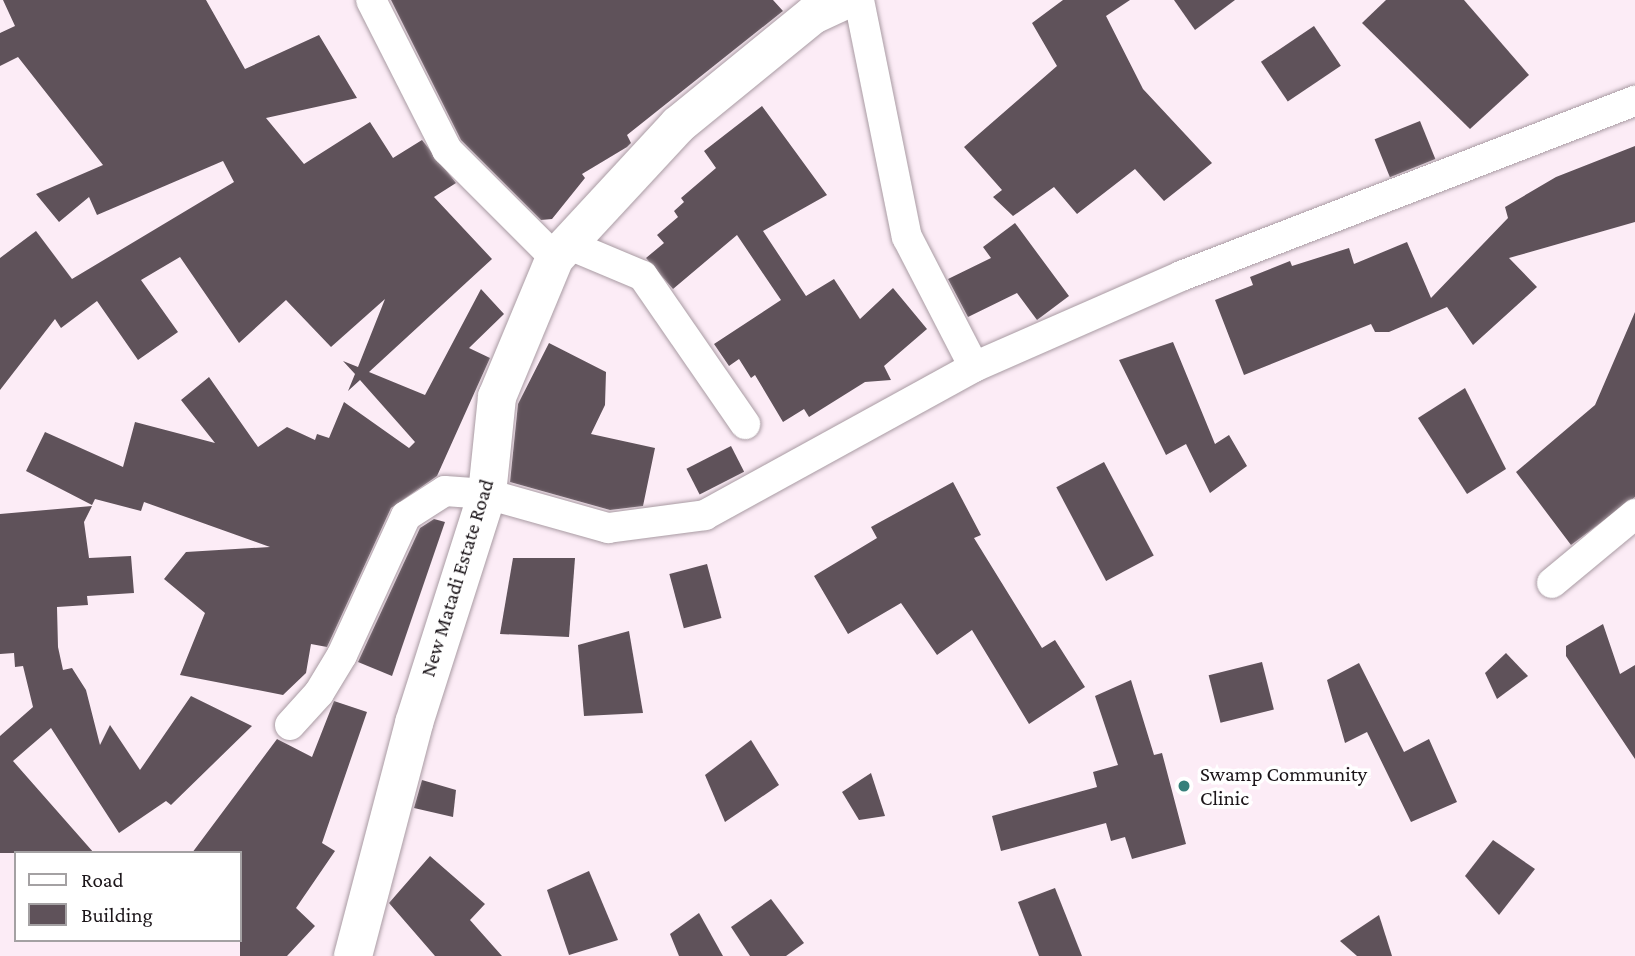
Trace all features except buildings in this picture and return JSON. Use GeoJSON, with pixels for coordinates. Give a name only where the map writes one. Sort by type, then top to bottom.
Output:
{"type":"FeatureCollection","features":[{"type":"Feature","properties":{"kind":"street"},"geometry":{"type":"LineString","coordinates":[[371,0],[447,150],[561,251],[643,276],[745,424]]}},
{"type":"Feature","properties":{"kind":"street"},"geometry":{"type":"LineString","coordinates":[[859,0],[907,237],[974,367]]}},
{"type":"Feature","properties":{"kind":"street","name":"New Matadi Estate Road"},"geometry":{"type":"LineString","coordinates":[[353,956],[414,723],[487,494],[497,397],[561,251],[678,125],[822,5]]}},
{"type":"Feature","properties":{"kind":"street"},"geometry":{"type":"LineString","coordinates":[[290,725],[319,693],[342,655],[406,516],[445,491],[487,494],[608,528],[705,515],[974,367],[1181,276],[1635,102]]}},
{"type":"Feature","properties":{"kind":"street"},"geometry":{"type":"LineString","coordinates":[[1552,583],[1635,514]]}},
{"type":"Feature","properties":{"kind":"place","name":"Swamp Community Clinic"},"geometry":{"type":"Point","coordinates":[1184,786]}}]}
